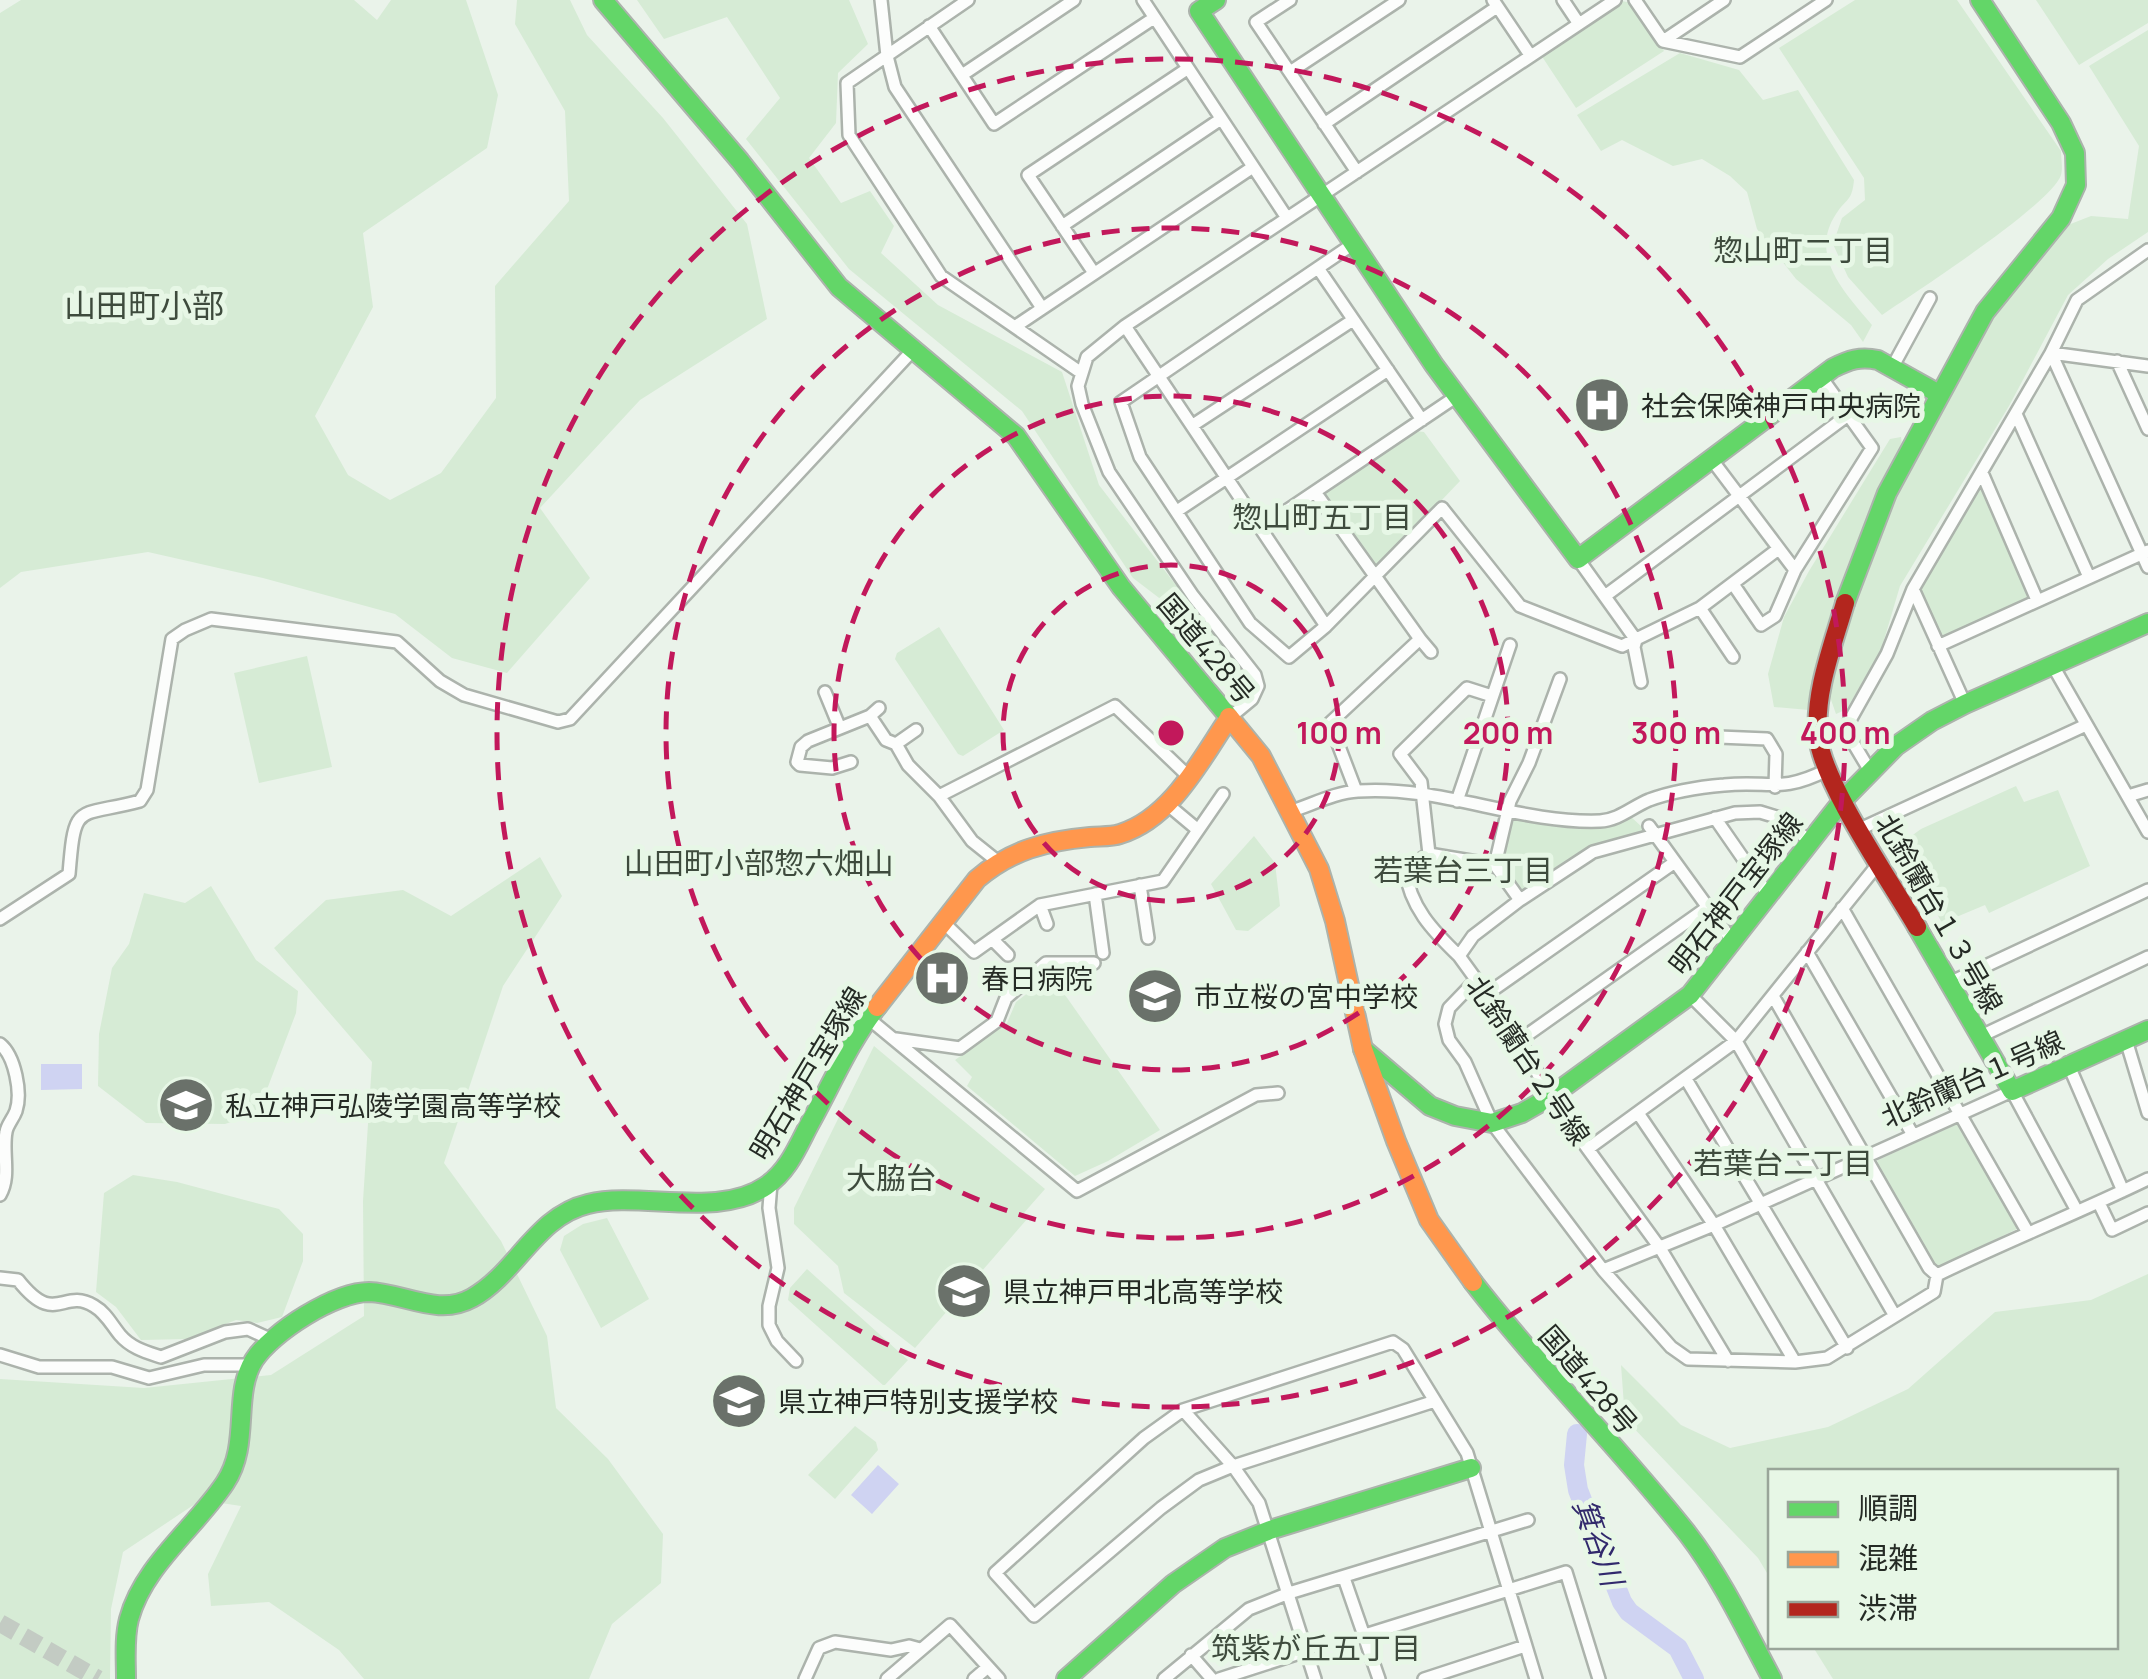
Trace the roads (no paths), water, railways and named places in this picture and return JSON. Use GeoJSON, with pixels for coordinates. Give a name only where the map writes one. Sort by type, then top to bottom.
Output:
{"type":"FeatureCollection","features":[{"type":"Feature","properties":{"kind":"main road","name":"国道428号"},"geometry":{"type":"LineString","coordinates":[[603,0],[740,161],[824,271],[1016,436],[1121,587],[1261,756],[1292,810],[1327,893],[1363,1050],[1396,1140],[1440,1240],[1516,1338],[1688,1536],[1732,1604],[1772,1679]]}},
{"type":"Feature","properties":{"kind":"main road"},"geometry":{"type":"LineString","coordinates":[[1216,0],[1199,11],[1456,396],[1578,559],[1821,377],[1857,358],[1893,366],[1939,394]]}},
{"type":"Feature","properties":{"kind":"main road","name":"北鈴蘭台１３号線"},"geometry":{"type":"LineString","coordinates":[[1980,0],[2062,122],[2075,153],[2076,185],[2061,218],[1985,312],[1886,493],[1851,584],[1822,682],[1818,737],[1827,770],[1843,800],[2012,1091]]}},
{"type":"Feature","properties":{"kind":"main road","name":"明石神戸宝塚線"},"geometry":{"type":"LineString","coordinates":[[1492,1122],[1550,1097],[1690,995],[1843,800],[1896,746],[1965,704],[2148,623]]}},
{"type":"Feature","properties":{"kind":"main road","name":"明石神戸宝塚線"},"geometry":{"type":"LineString","coordinates":[[251,1364],[272,1340],[335,1300],[355,1292],[380,1292],[449,1307],[469,1300],[488,1288],[567,1209],[589,1202],[730,1201],[751,1196],[772,1184],[785,1170],[868,1018],[942,921],[997,860],[1030,846],[1120,834],[1144,822],[1167,804],[1229,718]]}},
{"type":"Feature","properties":{"kind":"main road","name":"北鈴蘭台１号線"},"geometry":{"type":"LineString","coordinates":[[2012,1091],[2148,1030]]}},
{"type":"Feature","properties":{"kind":"main road"},"geometry":{"type":"LineString","coordinates":[[1363,1050],[1430,1106],[1455,1116],[1492,1122]]}},
{"type":"Feature","properties":{"kind":"main road"},"geometry":{"type":"LineString","coordinates":[[126,1679],[129,1618],[141,1592],[224,1484],[237,1460],[251,1364]]}},
{"type":"Feature","properties":{"kind":"main road"},"geometry":{"type":"LineString","coordinates":[[1066,1679],[1195,1566],[1225,1548],[1270,1530],[1471,1468]]}},
{"type":"Feature","properties":{"kind":"street"},"geometry":{"type":"LineString","coordinates":[[881,0],[895,87],[1042,308]]}},
{"type":"Feature","properties":{"kind":"street"},"geometry":{"type":"LineString","coordinates":[[968,0],[847,83],[849,135],[940,276],[1080,372]]}},
{"type":"Feature","properties":{"kind":"street"},"geometry":{"type":"LineString","coordinates":[[962,75],[1074,0]]}},
{"type":"Feature","properties":{"kind":"street"},"geometry":{"type":"LineString","coordinates":[[1142,0],[1288,218]]}},
{"type":"Feature","properties":{"kind":"street"},"geometry":{"type":"LineString","coordinates":[[1290,0],[1256,22],[1357,172]]}},
{"type":"Feature","properties":{"kind":"street"},"geometry":{"type":"LineString","coordinates":[[1290,72],[1399,0]]}},
{"type":"Feature","properties":{"kind":"street"},"geometry":{"type":"LineString","coordinates":[[1563,0],[1578,24]]}},
{"type":"Feature","properties":{"kind":"street"},"geometry":{"type":"LineString","coordinates":[[1229,718],[1252,699],[1258,686],[1255,675],[1193,596],[1109,472],[1082,404],[1080,372],[1093,350],[1125,326],[1615,0]]}},
{"type":"Feature","properties":{"kind":"street"},"geometry":{"type":"LineString","coordinates":[[1635,0],[1663,40],[1740,57],[1826,0]]}},
{"type":"Feature","properties":{"kind":"street"},"geometry":{"type":"LineString","coordinates":[[1663,40],[1724,0]]}},
{"type":"Feature","properties":{"kind":"street"},"geometry":{"type":"LineString","coordinates":[[1324,124],[1495,3],[1530,55]]}},
{"type":"Feature","properties":{"kind":"street"},"geometry":{"type":"LineString","coordinates":[[929,26],[994,124],[1154,18]]}},
{"type":"Feature","properties":{"kind":"street"},"geometry":{"type":"LineString","coordinates":[[1094,273],[1028,175],[1188,69]]}},
{"type":"Feature","properties":{"kind":"street"},"geometry":{"type":"LineString","coordinates":[[1062,226],[1221,119]]}},
{"type":"Feature","properties":{"kind":"street"},"geometry":{"type":"LineString","coordinates":[[1016,326],[1253,167]]}},
{"type":"Feature","properties":{"kind":"street"},"geometry":{"type":"LineString","coordinates":[[1354,244],[1121,402],[1140,457],[1250,623],[1289,656],[1326,626],[1442,508],[1520,606],[1622,646],[1700,608],[1778,550]]}},
{"type":"Feature","properties":{"kind":"street"},"geometry":{"type":"LineString","coordinates":[[1870,771],[1845,730],[1887,654],[1913,590],[2016,414],[2077,300],[2148,250]]}},
{"type":"Feature","properties":{"kind":"street"},"geometry":{"type":"LineString","coordinates":[[1318,268],[1422,420]]}},
{"type":"Feature","properties":{"kind":"street"},"geometry":{"type":"LineString","coordinates":[[1893,366],[1930,298]]}},
{"type":"Feature","properties":{"kind":"street"},"geometry":{"type":"LineString","coordinates":[[1192,425],[1353,320]]}},
{"type":"Feature","properties":{"kind":"street"},"geometry":{"type":"LineString","coordinates":[[1125,326],[1326,626]]}},
{"type":"Feature","properties":{"kind":"street"},"geometry":{"type":"LineString","coordinates":[[0,920],[69,874],[72,828],[81,816],[91,809],[140,800],[147,790],[172,638],[184,630],[211,619],[397,642],[440,681],[464,695],[558,722],[570,719],[913,350]]}},
{"type":"Feature","properties":{"kind":"street"},"geometry":{"type":"LineString","coordinates":[[2051,352],[2148,366]]}},
{"type":"Feature","properties":{"kind":"street"},"geometry":{"type":"LineString","coordinates":[[2051,352],[2145,553],[2148,567]]}},
{"type":"Feature","properties":{"kind":"street"},"geometry":{"type":"LineString","coordinates":[[2118,362],[2148,428]]}},
{"type":"Feature","properties":{"kind":"street"},"geometry":{"type":"LineString","coordinates":[[1177,512],[1388,370]]}},
{"type":"Feature","properties":{"kind":"street"},"geometry":{"type":"LineString","coordinates":[[1733,584],[1761,625],[1775,616],[1794,570],[1872,448],[1821,377]]}},
{"type":"Feature","properties":{"kind":"street"},"geometry":{"type":"LineString","coordinates":[[1261,528],[1456,396]]}},
{"type":"Feature","properties":{"kind":"street"},"geometry":{"type":"LineString","coordinates":[[2016,414],[2090,577]]}},
{"type":"Feature","properties":{"kind":"street"},"geometry":{"type":"LineString","coordinates":[[1605,596],[1848,416]]}},
{"type":"Feature","properties":{"kind":"street"},"geometry":{"type":"LineString","coordinates":[[1712,460],[1794,570]]}},
{"type":"Feature","properties":{"kind":"street"},"geometry":{"type":"LineString","coordinates":[[1982,474],[2037,600]]}},
{"type":"Feature","properties":{"kind":"street"},"geometry":{"type":"LineString","coordinates":[[1315,492],[1431,652]]}},
{"type":"Feature","properties":{"kind":"street"},"geometry":{"type":"LineString","coordinates":[[1938,646],[2145,553]]}},
{"type":"Feature","properties":{"kind":"street"},"geometry":{"type":"LineString","coordinates":[[1578,559],[1636,640]]}},
{"type":"Feature","properties":{"kind":"street"},"geometry":{"type":"LineString","coordinates":[[1913,590],[1965,704]]}},
{"type":"Feature","properties":{"kind":"street"},"geometry":{"type":"LineString","coordinates":[[1700,608],[1733,657]]}},
{"type":"Feature","properties":{"kind":"street"},"geometry":{"type":"LineString","coordinates":[[1356,790],[1330,724],[1420,639]]}},
{"type":"Feature","properties":{"kind":"street"},"geometry":{"type":"LineString","coordinates":[[1636,640],[1642,682]]}},
{"type":"Feature","properties":{"kind":"street"},"geometry":{"type":"LineString","coordinates":[[1456,801],[1510,645]]}},
{"type":"Feature","properties":{"kind":"street"},"geometry":{"type":"LineString","coordinates":[[2053,666],[2148,832]]}},
{"type":"Feature","properties":{"kind":"street"},"geometry":{"type":"LineString","coordinates":[[1495,865],[1508,812],[1560,678]]}},
{"type":"Feature","properties":{"kind":"street"},"geometry":{"type":"LineString","coordinates":[[1429,854],[1421,782],[1400,754],[1467,688],[1492,696]]}},
{"type":"Feature","properties":{"kind":"street"},"geometry":{"type":"LineString","coordinates":[[825,692],[839,726]]}},
{"type":"Feature","properties":{"kind":"street"},"geometry":{"type":"LineString","coordinates":[[939,796],[1115,706],[1187,775]]}},
{"type":"Feature","properties":{"kind":"street"},"geometry":{"type":"LineString","coordinates":[[851,762],[832,768],[800,766],[797,762],[800,747],[808,740],[874,712],[886,740],[896,744],[972,841],[997,860]]}},
{"type":"Feature","properties":{"kind":"street"},"geometry":{"type":"LineString","coordinates":[[1860,829],[2086,726]]}},
{"type":"Feature","properties":{"kind":"street"},"geometry":{"type":"LineString","coordinates":[[896,744],[916,730]]}},
{"type":"Feature","properties":{"kind":"street"},"geometry":{"type":"LineString","coordinates":[[1718,737],[1767,739],[1776,754],[1775,787]]}},
{"type":"Feature","properties":{"kind":"street"},"geometry":{"type":"LineString","coordinates":[[1733,942],[1645,821],[1649,800],[1726,784],[1775,787],[1808,780],[1827,770]]}},
{"type":"Feature","properties":{"kind":"street"},"geometry":{"type":"LineString","coordinates":[[1292,810],[1356,790],[1424,794],[1508,812],[1596,821],[1645,821]]}},
{"type":"Feature","properties":{"kind":"street"},"geometry":{"type":"LineString","coordinates":[[2128,796],[2148,790]]}},
{"type":"Feature","properties":{"kind":"street"},"geometry":{"type":"LineString","coordinates":[[942,921],[974,952],[1040,905],[1163,881],[1224,794]]}},
{"type":"Feature","properties":{"kind":"street"},"geometry":{"type":"LineString","coordinates":[[1167,804],[1198,830]]}},
{"type":"Feature","properties":{"kind":"street","name":"北鈴蘭台２号線"},"geometry":{"type":"LineString","coordinates":[[1728,1361],[1660,1248],[1550,1097],[1520,1040],[1460,956],[1473,936],[1520,900],[1645,821],[1760,812],[1780,818],[1811,842]]}},
{"type":"Feature","properties":{"kind":"street"},"geometry":{"type":"LineString","coordinates":[[1715,818],[1770,896]]}},
{"type":"Feature","properties":{"kind":"street"},"geometry":{"type":"LineString","coordinates":[[1460,956],[1436,934],[1408,893],[1404,869],[1429,854],[1495,865],[1520,900]]}},
{"type":"Feature","properties":{"kind":"street"},"geometry":{"type":"LineString","coordinates":[[1487,994],[1675,862]]}},
{"type":"Feature","properties":{"kind":"street"},"geometry":{"type":"LineString","coordinates":[[1588,1148],[1736,1041],[1878,863]]}},
{"type":"Feature","properties":{"kind":"street"},"geometry":{"type":"LineString","coordinates":[[1140,885],[1148,938]]}},
{"type":"Feature","properties":{"kind":"street"},"geometry":{"type":"LineString","coordinates":[[1947,984],[2148,890]]}},
{"type":"Feature","properties":{"kind":"street"},"geometry":{"type":"LineString","coordinates":[[893,1039],[960,1048],[996,1020],[1006,998],[1046,963],[1098,958],[1094,894]]}},
{"type":"Feature","properties":{"kind":"street"},"geometry":{"type":"LineString","coordinates":[[1040,905],[1047,924]]}},
{"type":"Feature","properties":{"kind":"street"},"geometry":{"type":"LineString","coordinates":[[1520,1040],[1708,907]]}},
{"type":"Feature","properties":{"kind":"street"},"geometry":{"type":"LineString","coordinates":[[1842,908],[2027,1231]]}},
{"type":"Feature","properties":{"kind":"street"},"geometry":{"type":"LineString","coordinates":[[992,939],[1008,954]]}},
{"type":"Feature","properties":{"kind":"street"},"geometry":{"type":"LineString","coordinates":[[1808,952],[1913,1135]]}},
{"type":"Feature","properties":{"kind":"street"},"geometry":{"type":"LineString","coordinates":[[1980,1037],[2148,958]]}},
{"type":"Feature","properties":{"kind":"street"},"geometry":{"type":"LineString","coordinates":[[1476,980],[1449,1008],[1444,1024],[1492,1122],[1603,1270],[1670,1347],[1688,1358],[1728,1361],[1795,1362],[1827,1358],[1934,1292],[1937,1274]]}},
{"type":"Feature","properties":{"kind":"street"},"geometry":{"type":"LineString","coordinates":[[1690,995],[1736,1041],[1895,1316]]}},
{"type":"Feature","properties":{"kind":"street"},"geometry":{"type":"LineString","coordinates":[[1772,996],[1937,1274]]}},
{"type":"Feature","properties":{"kind":"street"},"geometry":{"type":"LineString","coordinates":[[868,1018],[1077,1191],[1256,1095],[1278,1093]]}},
{"type":"Feature","properties":{"kind":"street"},"geometry":{"type":"LineString","coordinates":[[2126,1040],[2148,1113]]}},
{"type":"Feature","properties":{"kind":"street"},"geometry":{"type":"LineString","coordinates":[[0,1044],[8,1051],[19,1096],[6,1129],[6,1186],[0,1195]]}},
{"type":"Feature","properties":{"kind":"street"},"geometry":{"type":"LineString","coordinates":[[2068,1066],[2123,1191]]}},
{"type":"Feature","properties":{"kind":"street"},"geometry":{"type":"LineString","coordinates":[[1686,1079],[1763,1202],[1846,1348]]}},
{"type":"Feature","properties":{"kind":"street","name":"北鈴蘭台１号線"},"geometry":{"type":"LineString","coordinates":[[1603,1270],[1714,1225],[2012,1091]]}},
{"type":"Feature","properties":{"kind":"street","name":"北鈴蘭台１３号線"},"geometry":{"type":"LineString","coordinates":[[2012,1091],[2077,1210]]}},
{"type":"Feature","properties":{"kind":"street"},"geometry":{"type":"LineString","coordinates":[[1638,1113],[1714,1225],[1795,1362]]}},
{"type":"Feature","properties":{"kind":"street"},"geometry":{"type":"LineString","coordinates":[[1937,1274],[2148,1180]]}},
{"type":"Feature","properties":{"kind":"street"},"geometry":{"type":"LineString","coordinates":[[772,1184],[769,1208],[778,1268],[769,1325],[796,1361]]}},
{"type":"Feature","properties":{"kind":"street"},"geometry":{"type":"LineString","coordinates":[[2099,1203],[2112,1230],[2148,1213]]}},
{"type":"Feature","properties":{"kind":"street"},"geometry":{"type":"LineString","coordinates":[[0,1278],[18,1280],[34,1300],[46,1305],[89,1302],[135,1348],[161,1357],[225,1332],[248,1329],[272,1340]]}},
{"type":"Feature","properties":{"kind":"street"},"geometry":{"type":"LineString","coordinates":[[1434,1402],[1199,1480],[1160,1508],[1034,1616],[995,1573],[1144,1438],[1183,1410],[1392,1342],[1403,1349],[1467,1453],[1536,1679]]}},
{"type":"Feature","properties":{"kind":"street"},"geometry":{"type":"LineString","coordinates":[[0,1355],[40,1366],[112,1366],[149,1378],[204,1365],[251,1364]]}},
{"type":"Feature","properties":{"kind":"street"},"geometry":{"type":"LineString","coordinates":[[1183,1410],[1260,1503],[1315,1679]]}},
{"type":"Feature","properties":{"kind":"street"},"geometry":{"type":"LineString","coordinates":[[1164,1679],[1248,1609],[1528,1520]]}},
{"type":"Feature","properties":{"kind":"street"},"geometry":{"type":"LineString","coordinates":[[1364,1635],[1566,1572],[1599,1679]]}},
{"type":"Feature","properties":{"kind":"street"},"geometry":{"type":"LineString","coordinates":[[1344,1578],[1379,1679]]}},
{"type":"Feature","properties":{"kind":"street"},"geometry":{"type":"LineString","coordinates":[[887,1679],[950,1625],[999,1679]]}},
{"type":"Feature","properties":{"kind":"street"},"geometry":{"type":"LineString","coordinates":[[804,1679],[819,1648],[835,1642],[891,1650],[909,1646],[920,1649]]}},
{"type":"Feature","properties":{"kind":"street"},"geometry":{"type":"LineString","coordinates":[[1424,1679],[1525,1646]]}},
{"type":"Feature","properties":{"kind":"street"},"geometry":{"type":"LineString","coordinates":[[1220,1679],[1306,1651]]}},
{"type":"Feature","properties":{"kind":"street"},"geometry":{"type":"LineString","coordinates":[[1191,1655],[1212,1679]]}},
{"type":"Feature","properties":{"kind":"street"},"geometry":{"type":"LineString","coordinates":[[974,1679],[988,1667]]}},
{"type":"Feature","properties":{"kind":"water"},"geometry":{"type":"Polygon","coordinates":[[[41,1064],[82,1064],[82,1089],[41,1090],[41,1064]]]}},
{"type":"Feature","properties":{"kind":"water"},"geometry":{"type":"Polygon","coordinates":[[[878,1465],[899,1484],[872,1514],[851,1495],[878,1465]]]}},
{"type":"Feature","properties":{"kind":"waterway","name":"箕谷川"},"geometry":{"type":"LineString","coordinates":[[1577,1434],[1574,1465],[1578,1490],[1622,1602],[1629,1612],[1678,1648],[1694,1679]]}},
{"type":"Feature","properties":{"kind":"tunnel"},"geometry":{"type":"LineString","coordinates":[[0,1623],[98,1679]]}},
{"type":"Feature","properties":{"kind":"place","name":"社会保険神戸中央病院"},"geometry":{"type":"Point","coordinates":[1602,405]}},
{"type":"Feature","properties":{"kind":"place","name":"春日病院"},"geometry":{"type":"Point","coordinates":[942,978]}},
{"type":"Feature","properties":{"kind":"place","name":"市立桜の宮中学校"},"geometry":{"type":"Point","coordinates":[1155,996]}},
{"type":"Feature","properties":{"kind":"place","name":"私立神戸弘陵学園高等学校"},"geometry":{"type":"Point","coordinates":[186,1105]}},
{"type":"Feature","properties":{"kind":"place","name":"県立神戸甲北高等学校"},"geometry":{"type":"Point","coordinates":[964,1291]}},
{"type":"Feature","properties":{"kind":"place","name":"県立神戸特別支援学校"},"geometry":{"type":"Point","coordinates":[739,1401]}},
{"type":"Feature","properties":{"kind":"district","name":"惣山町二丁目"},"geometry":{"type":"Point","coordinates":[1803,249]}},
{"type":"Feature","properties":{"kind":"district","name":"山田町小部"},"geometry":{"type":"Point","coordinates":[144,305]}},
{"type":"Feature","properties":{"kind":"district","name":"惣山町五丁目"},"geometry":{"type":"Point","coordinates":[1322,516]}},
{"type":"Feature","properties":{"kind":"district","name":"山田町小部惣六畑山"},"geometry":{"type":"Point","coordinates":[759,862]}},
{"type":"Feature","properties":{"kind":"district","name":"若葉台三丁目"},"geometry":{"type":"Point","coordinates":[1463,869]}},
{"type":"Feature","properties":{"kind":"district","name":"若葉台二丁目"},"geometry":{"type":"Point","coordinates":[1783,1162]}},
{"type":"Feature","properties":{"kind":"district","name":"大脇台"},"geometry":{"type":"Point","coordinates":[891,1177]}},
{"type":"Feature","properties":{"kind":"district","name":"筑紫が丘五丁目"},"geometry":{"type":"Point","coordinates":[1316,1647]}}]}
